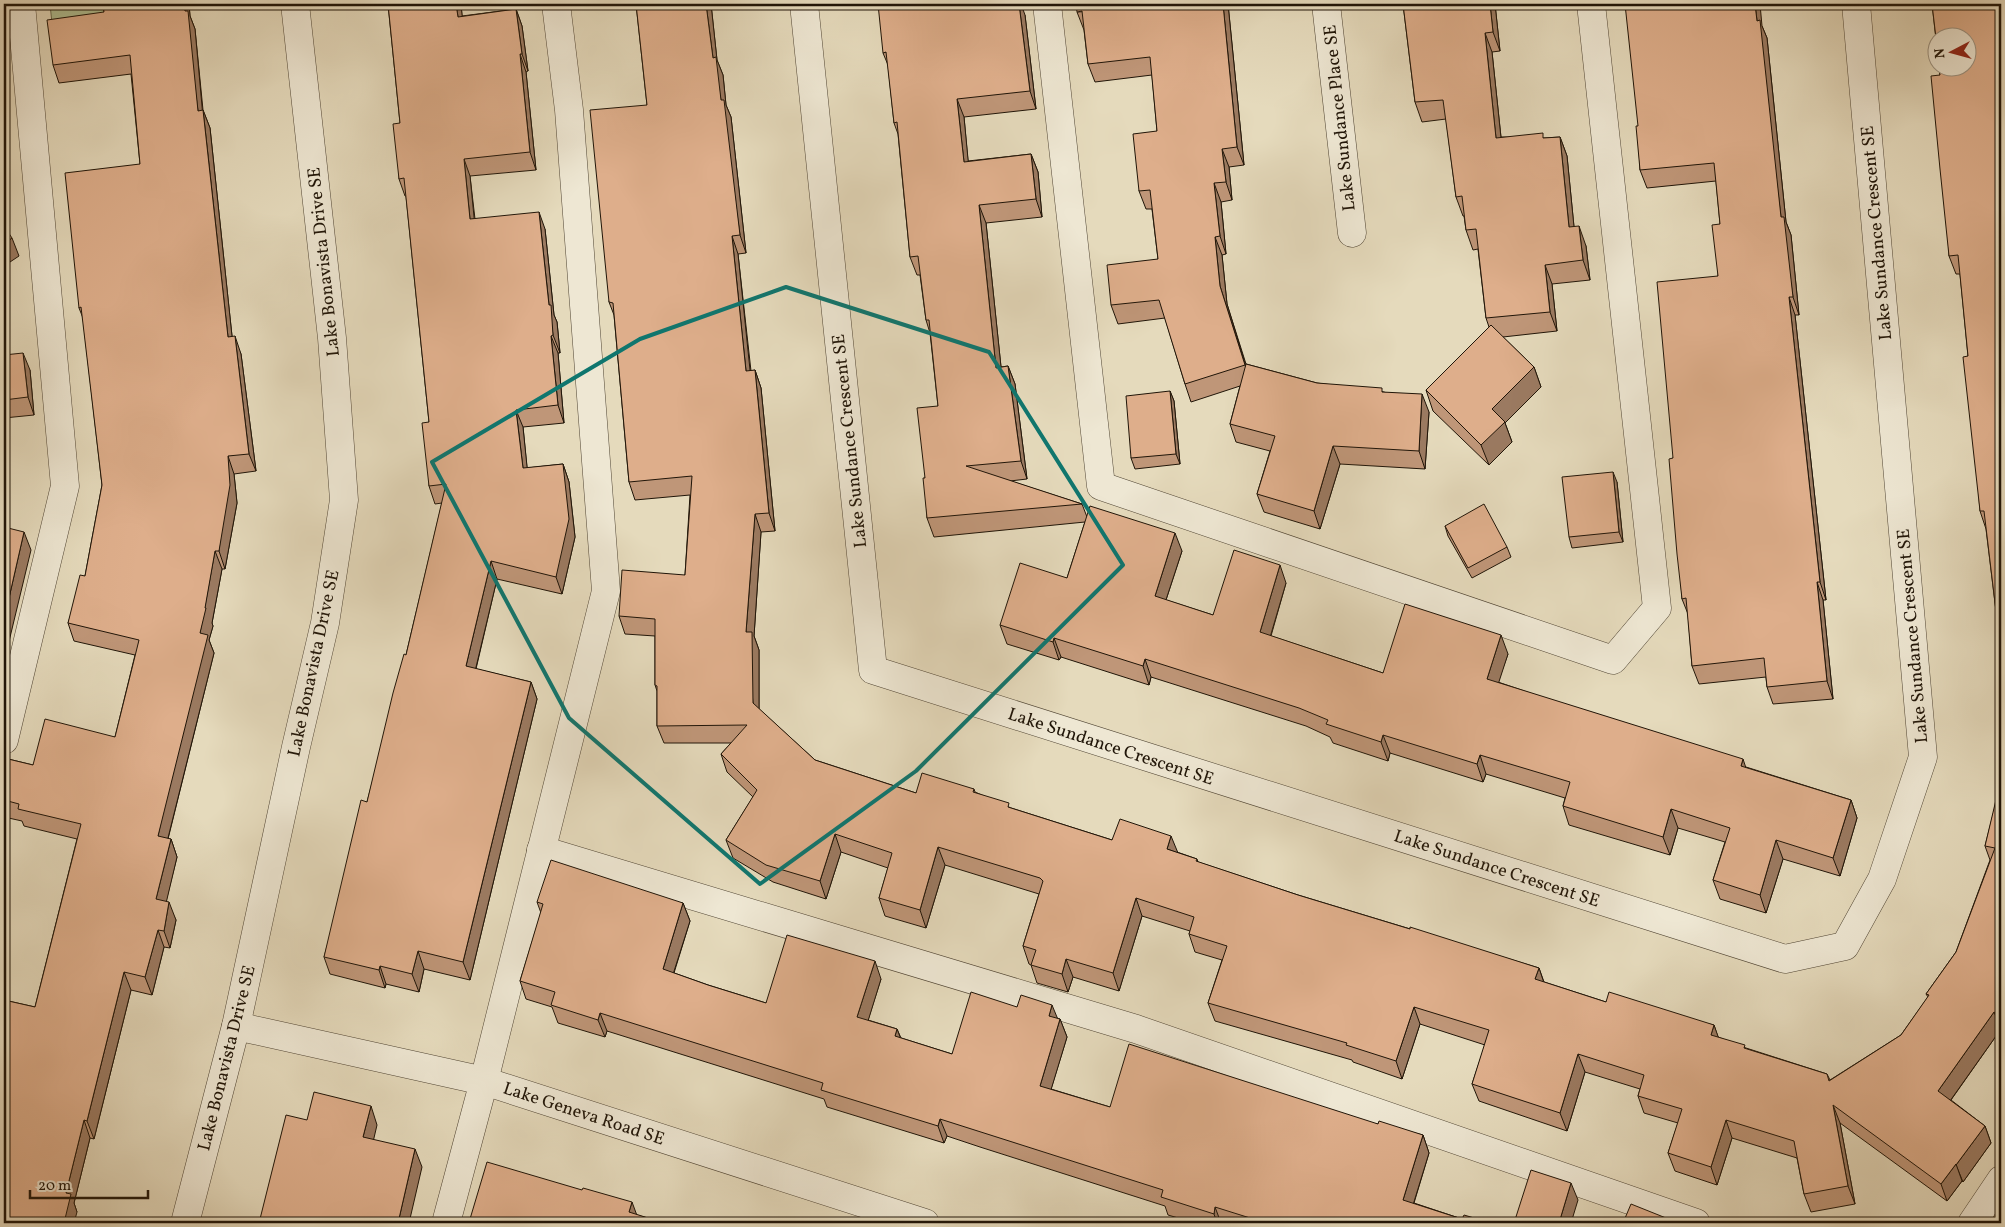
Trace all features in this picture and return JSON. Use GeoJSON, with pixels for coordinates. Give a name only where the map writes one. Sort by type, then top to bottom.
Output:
{"type":"FeatureCollection","features":[{"type":"Feature","properties":{"kind":"street"},"geometry":{"type":"LineString","coordinates":[[4,740],[65,486],[14,51],[21,4]]}},
{"type":"Feature","properties":{"kind":"street","name":"Lake Bonavista Drive SE"},"geometry":{"type":"LineString","coordinates":[[185,1223],[236,1026],[296,747],[325,623],[344,500],[332,338],[294,4]]}},
{"type":"Feature","properties":{"kind":"street"},"geometry":{"type":"LineString","coordinates":[[446,1223],[484,1081],[606,591],[569,110],[556,4]]}},
{"type":"Feature","properties":{"kind":"street","name":"Lake Sundance Crescent SE"},"geometry":{"type":"LineString","coordinates":[[804,4],[873,670],[1785,959],[1845,946],[1882,879],[1923,757],[1856,4]]}},
{"type":"Feature","properties":{"kind":"street"},"geometry":{"type":"LineString","coordinates":[[1047,4],[1101,486],[1613,660],[1657,608],[1591,4]]}},
{"type":"Feature","properties":{"kind":"street","name":"Lake Sundance Place SE"},"geometry":{"type":"LineString","coordinates":[[1326,4],[1352,233]]}},
{"type":"Feature","properties":{"kind":"street"},"geometry":{"type":"LineString","coordinates":[[541,850],[1136,1030],[1696,1223]]}},
{"type":"Feature","properties":{"kind":"street","name":"Lake Geneva Road SE"},"geometry":{"type":"LineString","coordinates":[[236,1026],[484,1081],[925,1223]]}},
{"type":"Feature","properties":{"kind":"street"},"geometry":{"type":"LineString","coordinates":[[1972,1223],[2001,1180]]}},
{"type":"Feature","properties":{"kind":"highlighted area"},"geometry":{"type":"Polygon","coordinates":[[[786,287],[989,352],[1123,565],[916,771],[760,884],[569,718],[432,462],[640,339],[786,287]]]}},
{"type":"Feature","properties":{"kind":"green space"},"geometry":{"type":"Polygon","coordinates":[[[50,4],[105,4],[108,28],[53,33],[50,4]]]}},
{"type":"Feature","properties":{"kind":"building"},"geometry":{"type":"Polygon","coordinates":[[[103,4],[184,4],[185,11],[188,11],[198,111],[203,110],[228,337],[235,336],[249,454],[228,456],[230,485],[219,551],[215,551],[200,633],[208,635],[158,836],[171,839],[156,899],[169,902],[164,931],[158,930],[145,977],[124,972],[87,1121],[84,1120],[66,1193],[71,1194],[64,1223],[4,1223],[4,1000],[35,1007],[81,824],[18,809],[19,804],[4,800],[4,758],[33,765],[45,719],[115,737],[139,640],[68,623],[80,575],[85,576],[102,485],[81,307],[79,308],[65,173],[140,164],[130,55],[53,65],[47,20],[104,12],[103,4]]]}},
{"type":"Feature","properties":{"kind":"building"},"geometry":{"type":"Polygon","coordinates":[[[388,4],[456,4],[458,17],[516,9],[522,54],[520,54],[530,152],[464,159],[470,219],[539,212],[549,305],[551,305],[553,335],[551,336],[558,405],[516,410],[523,468],[563,464],[569,519],[556,577],[491,561],[466,666],[531,682],[463,962],[418,951],[412,974],[380,966],[379,970],[324,957],[361,800],[367,802],[393,693],[404,654],[406,655],[446,484],[429,486],[422,423],[429,422],[404,178],[399,179],[393,124],[400,123],[388,4]]]}},
{"type":"Feature","properties":{"kind":"building"},"geometry":{"type":"Polygon","coordinates":[[[636,4],[706,4],[713,58],[716,57],[721,100],[724,100],[740,235],[732,236],[746,371],[755,370],[769,513],[755,514],[746,632],[752,632],[753,703],[815,760],[916,793],[922,773],[974,789],[973,792],[1009,803],[1008,807],[1112,840],[1120,819],[1171,836],[1167,849],[1197,859],[1196,861],[1298,895],[1410,929],[1410,927],[1539,968],[1535,979],[1606,1002],[1609,992],[1714,1025],[1711,1035],[1745,1045],[1744,1048],[1827,1074],[1829,1081],[1901,1035],[1929,995],[1926,994],[1956,952],[1995,848],[1985,846],[2001,783],[2001,1016],[1994,1012],[1938,1091],[1985,1126],[1941,1184],[1833,1105],[1848,1186],[1804,1194],[1794,1141],[1726,1120],[1711,1167],[1668,1153],[1682,1109],[1638,1096],[1644,1075],[1578,1054],[1560,1113],[1472,1084],[1489,1030],[1414,1007],[1396,1061],[1346,1045],[1347,1043],[1208,1003],[1227,946],[1189,934],[1194,917],[1136,898],[1113,973],[1066,959],[1062,974],[1031,965],[1036,950],[1023,946],[1043,881],[1040,878],[938,847],[920,910],[879,898],[892,853],[835,834],[820,881],[766,865],[726,840],[757,790],[721,754],[747,725],[657,726],[655,619],[619,616],[622,570],[685,575],[692,476],[629,482],[613,303],[609,302],[590,110],[647,105],[636,4]]]}},
{"type":"Feature","properties":{"kind":"building"},"geometry":{"type":"Polygon","coordinates":[[[878,4],[1019,4],[1030,91],[957,99],[964,162],[1031,154],[1036,199],[979,205],[996,368],[1008,366],[1021,461],[966,466],[1082,504],[927,518],[923,478],[925,478],[917,408],[938,406],[929,320],[926,320],[918,256],[910,257],[897,122],[894,123],[886,52],[883,53],[878,4]]]}},
{"type":"Feature","properties":{"kind":"building"},"geometry":{"type":"Polygon","coordinates":[[[1076,4],[1223,4],[1237,147],[1222,149],[1226,182],[1214,183],[1220,236],[1215,237],[1220,286],[1245,365],[1185,384],[1159,300],[1111,305],[1107,265],[1158,259],[1150,190],[1139,191],[1133,134],[1157,131],[1150,57],[1088,64],[1082,11],[1077,12],[1076,4]]]}},
{"type":"Feature","properties":{"kind":"building"},"geometry":{"type":"Polygon","coordinates":[[[1403,4],[1490,4],[1493,32],[1485,33],[1496,138],[1543,133],[1543,138],[1560,137],[1569,227],[1579,226],[1583,260],[1545,265],[1550,312],[1486,318],[1476,229],[1466,230],[1462,196],[1456,197],[1443,100],[1415,102],[1403,4]]]}},
{"type":"Feature","properties":{"kind":"building"},"geometry":{"type":"Polygon","coordinates":[[[1625,4],[1755,4],[1757,21],[1760,20],[1781,217],[1784,217],[1793,297],[1789,297],[1820,582],[1817,582],[1827,681],[1767,687],[1764,658],[1692,666],[1686,598],[1682,599],[1677,554],[1669,459],[1673,458],[1657,282],[1718,276],[1712,225],[1720,224],[1714,163],[1640,170],[1636,126],[1638,126],[1625,4]]]}},
{"type":"Feature","properties":{"kind":"building"},"geometry":{"type":"Polygon","coordinates":[[[1932,4],[1996,4],[2001,55],[2001,636],[1999,636],[1984,511],[1980,511],[1963,357],[1968,356],[1958,255],[1949,256],[1931,78],[1978,78],[1978,28],[1935,28],[1932,4]]]}},
{"type":"Feature","properties":{"kind":"building"},"geometry":{"type":"Polygon","coordinates":[[[4,226],[12,238],[4,244],[4,226]]]}},
{"type":"Feature","properties":{"kind":"building"},"geometry":{"type":"Polygon","coordinates":[[[1491,325],[1534,367],[1492,409],[1505,422],[1481,445],[1426,390],[1491,325]]]}},
{"type":"Feature","properties":{"kind":"building"},"geometry":{"type":"Polygon","coordinates":[[[23,353],[28,397],[4,400],[4,355],[23,353]]]}},
{"type":"Feature","properties":{"kind":"building"},"geometry":{"type":"Polygon","coordinates":[[[1246,364],[1317,383],[1382,388],[1382,392],[1422,394],[1419,451],[1333,446],[1314,511],[1257,494],[1275,436],[1230,424],[1246,364]]]}},
{"type":"Feature","properties":{"kind":"building"},"geometry":{"type":"Polygon","coordinates":[[[1170,391],[1176,454],[1131,458],[1126,396],[1170,391]]]}},
{"type":"Feature","properties":{"kind":"building"},"geometry":{"type":"Polygon","coordinates":[[[1613,472],[1619,532],[1569,537],[1562,477],[1613,472]]]}},
{"type":"Feature","properties":{"kind":"building"},"geometry":{"type":"Polygon","coordinates":[[[1484,504],[1507,547],[1468,568],[1445,526],[1484,504]]]}},
{"type":"Feature","properties":{"kind":"building"},"geometry":{"type":"Polygon","coordinates":[[[1090,506],[1175,533],[1155,596],[1213,615],[1234,550],[1280,565],[1260,632],[1383,673],[1405,604],[1501,635],[1487,679],[1743,759],[1741,766],[1851,800],[1833,858],[1776,840],[1760,895],[1713,880],[1730,828],[1671,809],[1663,837],[1563,806],[1570,782],[1480,755],[1477,764],[1383,735],[1381,742],[1326,724],[1328,720],[1299,708],[1145,659],[1143,666],[1054,638],[1053,642],[1000,625],[1020,563],[1067,578],[1090,506]]]}},
{"type":"Feature","properties":{"kind":"building"},"geometry":{"type":"Polygon","coordinates":[[[4,527],[24,532],[4,620],[4,527]]]}},
{"type":"Feature","properties":{"kind":"building"},"geometry":{"type":"Polygon","coordinates":[[[551,860],[683,903],[663,969],[766,1003],[787,935],[875,961],[857,1017],[897,1029],[895,1036],[952,1054],[971,992],[1017,1007],[1021,995],[1052,1005],[1049,1016],[1060,1019],[1040,1086],[1110,1107],[1129,1044],[1378,1124],[1379,1121],[1423,1135],[1403,1200],[1462,1219],[1464,1215],[1491,1223],[1266,1223],[1215,1207],[1214,1214],[1161,1197],[1163,1190],[940,1119],[938,1126],[821,1090],[823,1083],[600,1013],[598,1020],[551,1005],[555,992],[520,981],[543,904],[537,902],[551,860]]]}},
{"type":"Feature","properties":{"kind":"building"},"geometry":{"type":"Polygon","coordinates":[[[314,1092],[371,1106],[363,1137],[415,1149],[398,1223],[259,1223],[286,1115],[307,1120],[314,1092]]]}},
{"type":"Feature","properties":{"kind":"building"},"geometry":{"type":"Polygon","coordinates":[[[487,1162],[582,1190],[583,1188],[632,1202],[629,1212],[664,1223],[474,1223],[475,1221],[470,1219],[487,1162]]]}},
{"type":"Feature","properties":{"kind":"building"},"geometry":{"type":"Polygon","coordinates":[[[1531,1170],[1571,1183],[1559,1223],[1514,1223],[1531,1170]]]}},
{"type":"Feature","properties":{"kind":"building"},"geometry":{"type":"Polygon","coordinates":[[[1631,1204],[1676,1222],[1678,1218],[1694,1220],[1700,1223],[1623,1223],[1631,1204]]]}}]}
